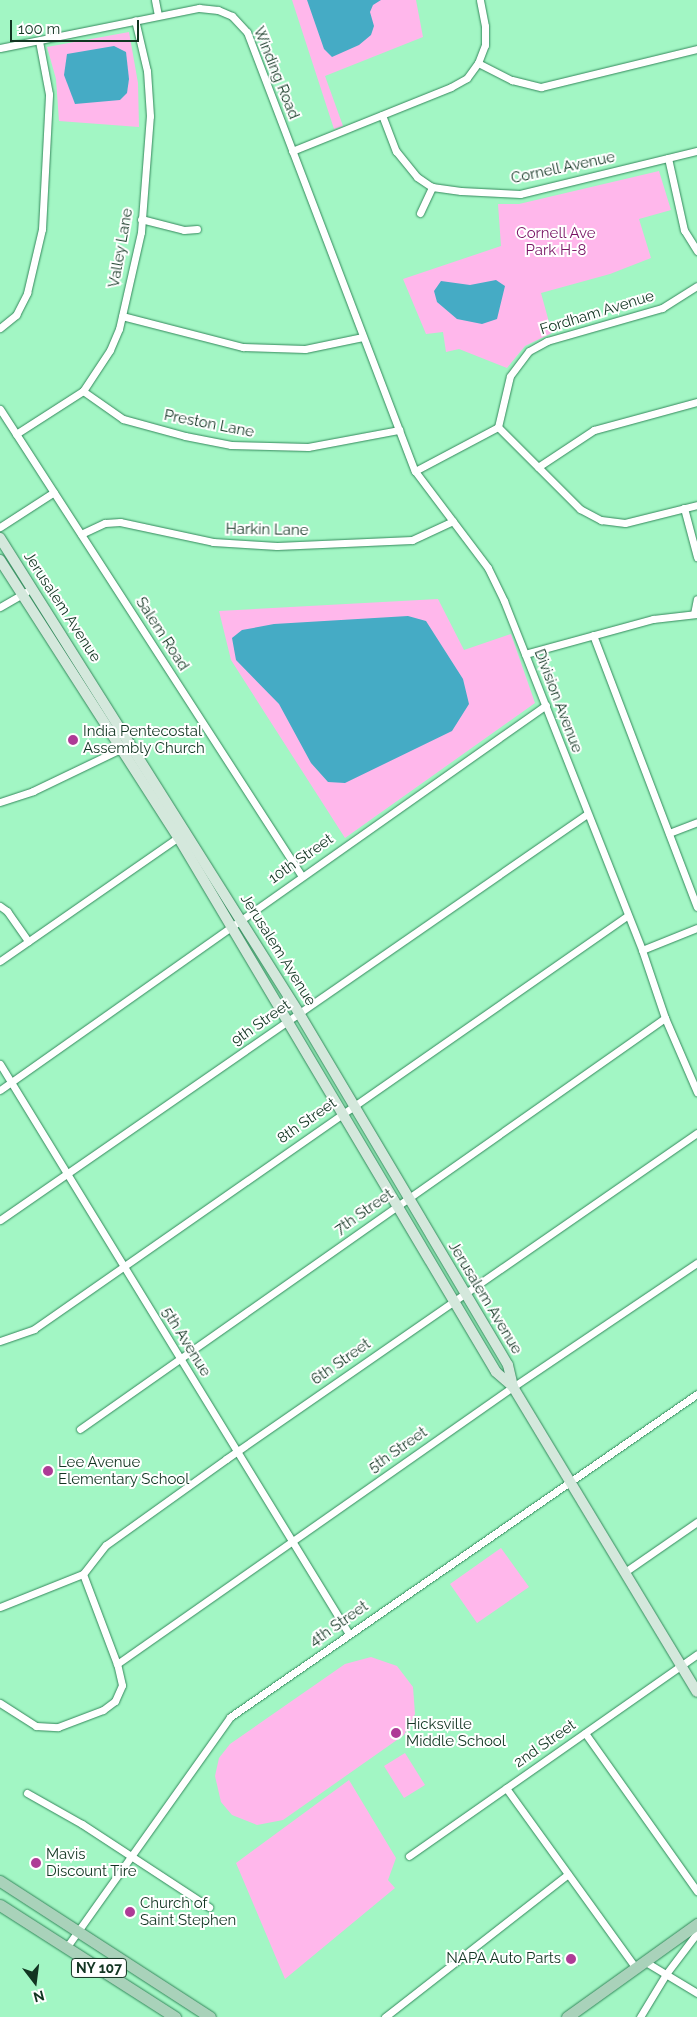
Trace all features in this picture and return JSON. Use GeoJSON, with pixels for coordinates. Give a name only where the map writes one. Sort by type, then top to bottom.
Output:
{"type":"FeatureCollection","features":[{"type":"Feature","properties":{"kind":"main road","name":"Jerusalem Avenue"},"geometry":{"type":"LineString","coordinates":[[0,538],[132,743],[299,1013],[407,1198],[508,1365],[513,1387]]}},
{"type":"Feature","properties":{"kind":"main road","name":"Jerusalem Avenue"},"geometry":{"type":"LineString","coordinates":[[0,560],[178,837],[286,1022],[496,1372],[513,1387],[697,1692]]}},
{"type":"Feature","properties":{"kind":"main road","name":"NY 107"},"geometry":{"type":"LineString","coordinates":[[0,1881],[210,2017]]}},
{"type":"Feature","properties":{"kind":"main road","name":"NY 107"},"geometry":{"type":"LineString","coordinates":[[0,1905],[169,2015]]}},
{"type":"Feature","properties":{"kind":"main road"},"geometry":{"type":"LineString","coordinates":[[568,2017],[697,1924]]}},
{"type":"Feature","properties":{"kind":"street"},"geometry":{"type":"LineString","coordinates":[[155,0],[158,15]]}},
{"type":"Feature","properties":{"kind":"street"},"geometry":{"type":"LineString","coordinates":[[292,151],[461,82],[478,63],[486,35],[482,1]]}},
{"type":"Feature","properties":{"kind":"street","name":"Winding Road"},"geometry":{"type":"LineString","coordinates":[[0,48],[158,15],[208,8],[218,10],[240,23],[247,32],[363,337]]}},
{"type":"Feature","properties":{"kind":"street","name":"Valley Lane"},"geometry":{"type":"LineString","coordinates":[[16,434],[83,391],[110,350],[122,316],[135,264],[150,116],[147,71],[135,20]]}},
{"type":"Feature","properties":{"kind":"street"},"geometry":{"type":"LineString","coordinates":[[0,328],[16,315],[27,293],[42,229],[50,110],[39,41]]}},
{"type":"Feature","properties":{"kind":"street"},"geometry":{"type":"LineString","coordinates":[[478,63],[512,80],[541,87],[697,49]]}},
{"type":"Feature","properties":{"kind":"street"},"geometry":{"type":"LineString","coordinates":[[382,115],[402,162],[432,187],[420,213]]}},
{"type":"Feature","properties":{"kind":"street","name":"Cornell Avenue"},"geometry":{"type":"LineString","coordinates":[[432,187],[520,194],[697,151]]}},
{"type":"Feature","properties":{"kind":"street"},"geometry":{"type":"LineString","coordinates":[[668,158],[684,230],[697,250]]}},
{"type":"Feature","properties":{"kind":"street"},"geometry":{"type":"LineString","coordinates":[[141,218],[184,230],[197,229]]}},
{"type":"Feature","properties":{"kind":"street","name":"Fordham Avenue"},"geometry":{"type":"LineString","coordinates":[[498,427],[510,376],[529,351],[547,341],[662,308],[697,286]]}},
{"type":"Feature","properties":{"kind":"street"},"geometry":{"type":"LineString","coordinates":[[122,316],[243,347],[305,349],[363,337]]}},
{"type":"Feature","properties":{"kind":"street","name":"Division Avenue"},"geometry":{"type":"LineString","coordinates":[[363,337],[415,471],[488,568],[546,705],[587,814],[642,950],[665,1018],[697,1092]]}},
{"type":"Feature","properties":{"kind":"street","name":"Preston Lane"},"geometry":{"type":"LineString","coordinates":[[83,391],[123,419],[185,436],[231,445],[308,447],[399,430]]}},
{"type":"Feature","properties":{"kind":"street"},"geometry":{"type":"LineString","coordinates":[[538,467],[594,430],[697,402]]}},
{"type":"Feature","properties":{"kind":"street","name":"Salem Road"},"geometry":{"type":"LineString","coordinates":[[0,409],[301,875]]}},
{"type":"Feature","properties":{"kind":"street"},"geometry":{"type":"LineString","coordinates":[[415,471],[498,427],[580,509],[602,520],[625,523],[697,505]]}},
{"type":"Feature","properties":{"kind":"street"},"geometry":{"type":"LineString","coordinates":[[0,527],[54,492]]}},
{"type":"Feature","properties":{"kind":"street"},"geometry":{"type":"LineString","coordinates":[[684,508],[697,557]]}},
{"type":"Feature","properties":{"kind":"street","name":"Harkin Lane"},"geometry":{"type":"LineString","coordinates":[[81,534],[105,523],[120,522],[212,542],[277,546],[412,540],[453,521]]}},
{"type":"Feature","properties":{"kind":"street"},"geometry":{"type":"LineString","coordinates":[[0,607],[33,588]]}},
{"type":"Feature","properties":{"kind":"street"},"geometry":{"type":"LineString","coordinates":[[525,654],[653,619],[695,614],[697,599]]}},
{"type":"Feature","properties":{"kind":"street"},"geometry":{"type":"LineString","coordinates":[[592,635],[697,907]]}},
{"type":"Feature","properties":{"kind":"street","name":"10th Street"},"geometry":{"type":"LineString","coordinates":[[0,1090],[230,925],[546,705]]}},
{"type":"Feature","properties":{"kind":"street"},"geometry":{"type":"LineString","coordinates":[[0,802],[33,791],[132,743]]}},
{"type":"Feature","properties":{"kind":"street","name":"9th Street"},"geometry":{"type":"LineString","coordinates":[[0,1220],[587,814]]}},
{"type":"Feature","properties":{"kind":"street"},"geometry":{"type":"LineString","coordinates":[[669,833],[697,822]]}},
{"type":"Feature","properties":{"kind":"street"},"geometry":{"type":"LineString","coordinates":[[0,961],[187,831]]}},
{"type":"Feature","properties":{"kind":"street"},"geometry":{"type":"LineString","coordinates":[[0,906],[7,911],[28,941]]}},
{"type":"Feature","properties":{"kind":"street","name":"8th Street"},"geometry":{"type":"LineString","coordinates":[[0,1341],[34,1329],[627,916]]}},
{"type":"Feature","properties":{"kind":"street"},"geometry":{"type":"LineString","coordinates":[[642,950],[697,928]]}},
{"type":"Feature","properties":{"kind":"street","name":"7th Street"},"geometry":{"type":"LineString","coordinates":[[80,1429],[665,1018]]}},
{"type":"Feature","properties":{"kind":"street","name":"5th Avenue"},"geometry":{"type":"LineString","coordinates":[[0,1064],[349,1634]]}},
{"type":"Feature","properties":{"kind":"street","name":"6th Street"},"geometry":{"type":"LineString","coordinates":[[0,1607],[83,1574],[106,1545],[237,1451],[697,1133]]}},
{"type":"Feature","properties":{"kind":"street","name":"5th Street"},"geometry":{"type":"LineString","coordinates":[[117,1664],[513,1387],[697,1263]]}},
{"type":"Feature","properties":{"kind":"street","name":"4th Street"},"geometry":{"type":"LineString","coordinates":[[66,1948],[230,1717],[697,1394]]}},
{"type":"Feature","properties":{"kind":"street"},"geometry":{"type":"LineString","coordinates":[[625,1572],[697,1522]]}},
{"type":"Feature","properties":{"kind":"street"},"geometry":{"type":"LineString","coordinates":[[0,1703],[36,1726],[58,1727],[103,1710],[115,1701],[122,1685],[117,1664],[83,1574]]}},
{"type":"Feature","properties":{"kind":"street","name":"2nd Street"},"geometry":{"type":"LineString","coordinates":[[408,1856],[697,1654]]}},
{"type":"Feature","properties":{"kind":"street"},"geometry":{"type":"LineString","coordinates":[[585,1733],[697,1891]]}},
{"type":"Feature","properties":{"kind":"street"},"geometry":{"type":"LineString","coordinates":[[506,1788],[568,1874],[640,1964],[666,1974],[697,1993]]}},
{"type":"Feature","properties":{"kind":"street"},"geometry":{"type":"LineString","coordinates":[[27,1793],[210,1906]]}},
{"type":"Feature","properties":{"kind":"street"},"geometry":{"type":"LineString","coordinates":[[385,2017],[568,1874]]}},
{"type":"Feature","properties":{"kind":"street"},"geometry":{"type":"LineString","coordinates":[[640,2017],[666,1974],[697,1933]]}},
{"type":"Feature","properties":{"kind":"green space"},"geometry":{"type":"Polygon","coordinates":[[[292,0],[416,0],[423,37],[325,76],[343,126],[334,129],[292,0]]]}},
{"type":"Feature","properties":{"kind":"green space"},"geometry":{"type":"Polygon","coordinates":[[[129,32],[138,83],[139,127],[59,121],[56,79],[47,47],[129,32]]]}},
{"type":"Feature","properties":{"kind":"green space","name":"Cornell Ave Park H-8"},"geometry":{"type":"Polygon","coordinates":[[[659,171],[671,210],[639,219],[651,258],[610,274],[541,293],[552,333],[525,346],[507,368],[459,349],[446,352],[443,332],[426,334],[403,279],[501,246],[498,204],[519,204],[659,171]]]}},
{"type":"Feature","properties":{"kind":"green space"},"geometry":{"type":"Polygon","coordinates":[[[438,599],[464,650],[511,634],[535,703],[345,838],[231,660],[219,611],[438,599]]]}},
{"type":"Feature","properties":{"kind":"green space"},"geometry":{"type":"Polygon","coordinates":[[[501,1548],[529,1587],[477,1623],[450,1584],[501,1548]]]}},
{"type":"Feature","properties":{"kind":"green space"},"geometry":{"type":"Polygon","coordinates":[[[371,1657],[397,1666],[413,1687],[415,1714],[404,1735],[283,1820],[257,1825],[232,1815],[221,1802],[215,1776],[219,1758],[230,1744],[345,1664],[371,1657]]]}},
{"type":"Feature","properties":{"kind":"green space"},"geometry":{"type":"Polygon","coordinates":[[[405,1753],[425,1785],[404,1798],[384,1766],[405,1753]]]}},
{"type":"Feature","properties":{"kind":"green space"},"geometry":{"type":"Polygon","coordinates":[[[349,1780],[396,1858],[388,1880],[395,1888],[285,1979],[236,1863],[349,1780]]]}},
{"type":"Feature","properties":{"kind":"water"},"geometry":{"type":"Polygon","coordinates":[[[307,0],[381,0],[373,5],[370,12],[374,26],[371,35],[359,45],[332,57],[324,49],[307,0]]]}},
{"type":"Feature","properties":{"kind":"water"},"geometry":{"type":"Polygon","coordinates":[[[114,46],[126,52],[129,79],[127,93],[120,100],[75,104],[64,75],[67,54],[114,46]]]}},
{"type":"Feature","properties":{"kind":"water"},"geometry":{"type":"Polygon","coordinates":[[[496,280],[505,286],[497,319],[482,324],[457,319],[437,302],[434,291],[441,281],[470,285],[496,280]]]}},
{"type":"Feature","properties":{"kind":"water"},"geometry":{"type":"Polygon","coordinates":[[[408,616],[426,621],[463,679],[469,704],[452,731],[345,783],[328,782],[311,763],[279,704],[236,660],[232,638],[242,630],[274,624],[408,616]]]}},
{"type":"Feature","properties":{"kind":"place","name":"India Pentecostal Assembly Church"},"geometry":{"type":"Point","coordinates":[73,740]}},
{"type":"Feature","properties":{"kind":"place","name":"Lee Avenue Elementary School"},"geometry":{"type":"Point","coordinates":[48,1471]}},
{"type":"Feature","properties":{"kind":"place","name":"Hicksville Middle School"},"geometry":{"type":"Point","coordinates":[396,1733]}},
{"type":"Feature","properties":{"kind":"place","name":"Mavis Discount Tire"},"geometry":{"type":"Point","coordinates":[36,1863]}},
{"type":"Feature","properties":{"kind":"place","name":"Church of Saint Stephen"},"geometry":{"type":"Point","coordinates":[130,1912]}},
{"type":"Feature","properties":{"kind":"place","name":"NAPA Auto Parts"},"geometry":{"type":"Point","coordinates":[571,1959]}}]}
